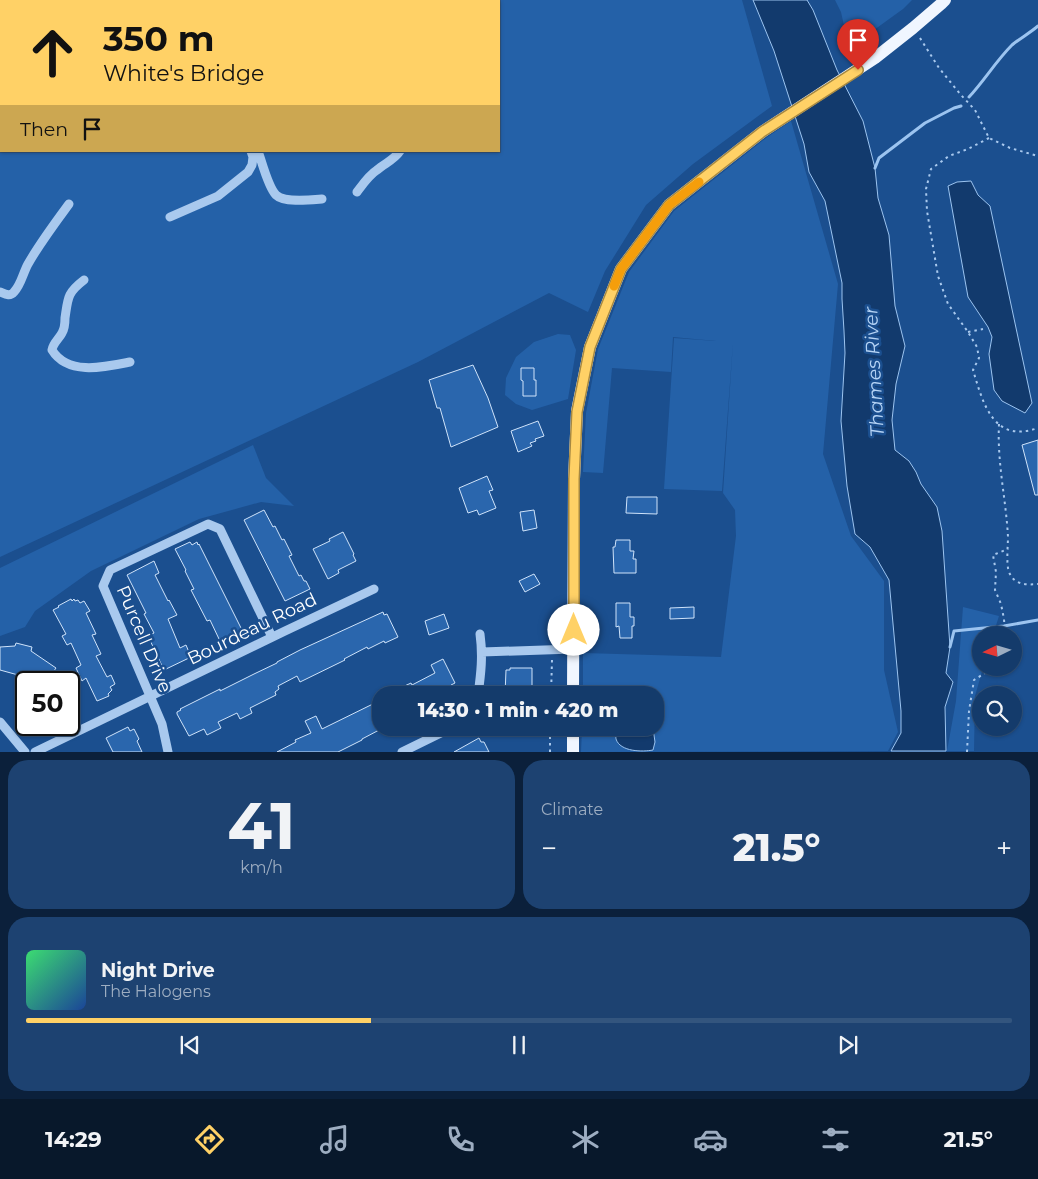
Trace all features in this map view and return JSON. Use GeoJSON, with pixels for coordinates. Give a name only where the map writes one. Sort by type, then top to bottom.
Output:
{"type":"FeatureCollection","features":[{"type":"Feature","properties":{"kind":"main road"},"geometry":{"type":"LineString","coordinates":[[573,686],[574,479],[577,412],[590,347],[621,269],[669,205],[762,132],[875,58],[945,0]]}},
{"type":"Feature","properties":{"kind":"main road"},"geometry":{"type":"LineString","coordinates":[[573,736],[573,752]]}},
{"type":"Feature","properties":{"kind":"street"},"geometry":{"type":"LineString","coordinates":[[170,217],[218,196],[248,172],[252,165],[251,152]]}},
{"type":"Feature","properties":{"kind":"street"},"geometry":{"type":"LineString","coordinates":[[258,152],[269,183],[276,195],[285,199],[322,200]]}},
{"type":"Feature","properties":{"kind":"street"},"geometry":{"type":"LineString","coordinates":[[357,192],[377,169],[399,152]]}},
{"type":"Feature","properties":{"kind":"street"},"geometry":{"type":"LineString","coordinates":[[0,292],[7,295],[15,291],[32,257],[69,204]]}},
{"type":"Feature","properties":{"kind":"street"},"geometry":{"type":"LineString","coordinates":[[84,280],[73,288],[69,296],[65,327],[53,346],[54,354],[63,361],[78,368],[102,368],[130,362]]}},
{"type":"Feature","properties":{"kind":"street","name":"Purcell Drive"},"geometry":{"type":"LineString","coordinates":[[168,752],[162,724],[103,586],[110,570],[208,524],[220,529],[272,637]]}},
{"type":"Feature","properties":{"kind":"street","name":"Bourdeau Road"},"geometry":{"type":"LineString","coordinates":[[35,752],[374,589]]}},
{"type":"Feature","properties":{"kind":"street"},"geometry":{"type":"LineString","coordinates":[[480,634],[482,652],[480,686]]}},
{"type":"Feature","properties":{"kind":"street"},"geometry":{"type":"LineString","coordinates":[[482,652],[573,649]]}},
{"type":"Feature","properties":{"kind":"street"},"geometry":{"type":"LineString","coordinates":[[0,722],[25,752]]}},
{"type":"Feature","properties":{"kind":"street"},"geometry":{"type":"LineString","coordinates":[[402,752],[435,736]]}},
{"type":"Feature","properties":{"kind":"path"},"geometry":{"type":"LineString","coordinates":[[913,28],[938,68],[975,110],[988,138],[1010,148],[1038,156]]}},
{"type":"Feature","properties":{"kind":"path"},"geometry":{"type":"LineString","coordinates":[[988,138],[968,149],[949,156],[931,169],[926,189],[938,276],[948,304],[977,347],[979,358],[973,370],[984,406],[999,424],[1011,431],[1028,431],[1038,428]]}},
{"type":"Feature","properties":{"kind":"path"},"geometry":{"type":"LineString","coordinates":[[968,332],[983,330]]}},
{"type":"Feature","properties":{"kind":"path"},"geometry":{"type":"LineString","coordinates":[[999,424],[998,445],[1008,535],[1008,570],[1013,578],[1024,585],[1038,584]]}},
{"type":"Feature","properties":{"kind":"path"},"geometry":{"type":"LineString","coordinates":[[1004,626],[1001,604],[995,590],[996,572],[993,555],[1008,549]]}},
{"type":"Feature","properties":{"kind":"path"},"geometry":{"type":"LineString","coordinates":[[551,686],[552,650]]}},
{"type":"Feature","properties":{"kind":"path"},"geometry":{"type":"LineString","coordinates":[[967,752],[969,711],[974,680],[980,676]]}},
{"type":"Feature","properties":{"kind":"path"},"geometry":{"type":"LineString","coordinates":[[550,736],[550,752]]}},
{"type":"Feature","properties":{"kind":"shaded area"},"geometry":{"type":"Polygon","coordinates":[[[500,0],[742,0],[772,106],[693,164],[646,205],[605,271],[588,312],[549,293],[418,362],[0,557],[0,152],[500,152],[500,0]]]}},
{"type":"Feature","properties":{"kind":"shaded area"},"geometry":{"type":"Polygon","coordinates":[[[835,0],[912,0],[903,9],[849,48],[841,12],[835,0]]]}},
{"type":"Feature","properties":{"kind":"shaded area"},"geometry":{"type":"Polygon","coordinates":[[[791,121],[838,284],[823,454],[851,536],[884,581],[884,670],[898,732],[888,751],[581,752],[582,736],[664,736],[664,686],[583,686],[583,653],[721,657],[736,536],[735,510],[723,493],[733,342],[722,491],[664,489],[674,338],[716,341],[673,337],[671,372],[612,368],[603,473],[583,472],[586,413],[598,349],[629,272],[674,211],[766,138],[791,121]]]}},
{"type":"Feature","properties":{"kind":"shaded area"},"geometry":{"type":"Polygon","coordinates":[[[558,334],[570,335],[576,350],[568,399],[532,410],[516,404],[505,395],[506,378],[516,357],[534,342],[558,334]]]}},
{"type":"Feature","properties":{"kind":"shaded area"},"geometry":{"type":"Polygon","coordinates":[[[253,445],[266,478],[294,506],[261,502],[199,519],[91,571],[35,611],[25,627],[0,636],[0,568],[253,445]]]}},
{"type":"Feature","properties":{"kind":"shaded area"},"geometry":{"type":"Polygon","coordinates":[[[963,607],[999,616],[996,626],[972,626],[972,676],[981,676],[978,686],[972,686],[972,736],[974,736],[974,751],[947,751],[956,701],[963,607]]]}},
{"type":"Feature","properties":{"kind":"water","name":"Thames River"},"geometry":{"type":"Polygon","coordinates":[[[753,0],[807,0],[813,10],[837,70],[863,121],[875,168],[878,198],[889,235],[895,306],[905,346],[896,384],[892,420],[895,450],[909,461],[921,484],[937,507],[942,531],[950,647],[946,673],[953,682],[945,707],[946,751],[891,751],[901,733],[901,711],[889,580],[870,547],[855,534],[847,486],[841,421],[845,353],[842,283],[825,201],[809,172],[804,144],[774,51],[753,0]]]}},
{"type":"Feature","properties":{"kind":"water"},"geometry":{"type":"Polygon","coordinates":[[[971,181],[978,195],[990,206],[1032,403],[1025,413],[1002,401],[994,390],[989,354],[992,337],[988,327],[968,297],[948,186],[957,182],[971,181]]]}},
{"type":"Feature","properties":{"kind":"water"},"geometry":{"type":"Polygon","coordinates":[[[616,736],[654,736],[655,742],[653,750],[638,751],[627,749],[618,743],[616,736]]]}},
{"type":"Feature","properties":{"kind":"building"},"geometry":{"type":"Polygon","coordinates":[[[473,365],[488,398],[498,427],[451,447],[440,408],[437,408],[429,380],[473,365]]]}},
{"type":"Feature","properties":{"kind":"building"},"geometry":{"type":"Polygon","coordinates":[[[521,368],[534,368],[536,396],[523,396],[521,368]]]}},
{"type":"Feature","properties":{"kind":"building"},"geometry":{"type":"Polygon","coordinates":[[[538,421],[544,436],[530,443],[532,446],[518,452],[511,431],[538,421]]]}},
{"type":"Feature","properties":{"kind":"building"},"geometry":{"type":"Polygon","coordinates":[[[1038,440],[1038,495],[1035,495],[1022,445],[1038,440]]]}},
{"type":"Feature","properties":{"kind":"building"},"geometry":{"type":"Polygon","coordinates":[[[487,476],[493,490],[489,491],[496,508],[479,515],[477,510],[468,513],[459,488],[487,476]]]}},
{"type":"Feature","properties":{"kind":"building"},"geometry":{"type":"Polygon","coordinates":[[[627,497],[657,497],[657,514],[626,513],[627,497]]]}},
{"type":"Feature","properties":{"kind":"building"},"geometry":{"type":"Polygon","coordinates":[[[264,510],[273,527],[275,526],[282,540],[284,539],[292,555],[289,556],[299,576],[301,575],[310,589],[285,601],[244,520],[264,510]]]}},
{"type":"Feature","properties":{"kind":"building"},"geometry":{"type":"Polygon","coordinates":[[[534,510],[537,528],[523,531],[520,512],[534,510]]]}},
{"type":"Feature","properties":{"kind":"building"},"geometry":{"type":"Polygon","coordinates":[[[343,532],[356,561],[338,570],[339,573],[328,579],[313,549],[343,532]]]}},
{"type":"Feature","properties":{"kind":"building"},"geometry":{"type":"Polygon","coordinates":[[[616,540],[630,540],[630,551],[634,551],[633,559],[636,559],[636,573],[614,573],[613,547],[615,547],[616,540]]]}},
{"type":"Feature","properties":{"kind":"building"},"geometry":{"type":"Polygon","coordinates":[[[190,542],[192,545],[197,542],[199,544],[242,630],[220,641],[210,620],[207,621],[191,590],[194,589],[175,549],[190,542]]]}},
{"type":"Feature","properties":{"kind":"building"},"geometry":{"type":"Polygon","coordinates":[[[154,561],[159,573],[155,575],[177,615],[168,619],[180,648],[186,645],[191,657],[164,670],[148,636],[154,633],[127,575],[154,561]]]}},
{"type":"Feature","properties":{"kind":"building"},"geometry":{"type":"Polygon","coordinates":[[[534,574],[540,584],[525,592],[519,581],[534,574]]]}},
{"type":"Feature","properties":{"kind":"building"},"geometry":{"type":"Polygon","coordinates":[[[74,599],[80,603],[84,601],[90,611],[86,613],[96,634],[92,635],[101,654],[96,656],[107,677],[111,675],[115,684],[110,687],[112,690],[108,694],[109,696],[97,701],[86,678],[82,681],[80,671],[77,671],[76,668],[81,665],[71,643],[67,645],[62,636],[66,634],[53,610],[74,599]]]}},
{"type":"Feature","properties":{"kind":"building"},"geometry":{"type":"Polygon","coordinates":[[[616,603],[630,603],[630,617],[634,617],[632,638],[620,638],[619,626],[616,627],[616,603]]]}},
{"type":"Feature","properties":{"kind":"building"},"geometry":{"type":"Polygon","coordinates":[[[694,607],[694,618],[670,619],[670,608],[694,607]]]}},
{"type":"Feature","properties":{"kind":"building"},"geometry":{"type":"Polygon","coordinates":[[[383,612],[384,615],[387,614],[398,637],[368,649],[367,647],[300,682],[297,676],[278,686],[279,689],[275,692],[276,695],[250,708],[252,713],[240,719],[237,713],[218,722],[221,728],[207,735],[204,729],[189,736],[177,714],[180,709],[383,612]]]}},
{"type":"Feature","properties":{"kind":"building"},"geometry":{"type":"Polygon","coordinates":[[[444,614],[449,628],[429,635],[425,621],[444,614]]]}},
{"type":"Feature","properties":{"kind":"building"},"geometry":{"type":"Polygon","coordinates":[[[16,643],[32,647],[31,651],[56,668],[54,671],[15,671],[15,674],[0,670],[0,647],[15,646],[16,643]]]}},
{"type":"Feature","properties":{"kind":"building"},"geometry":{"type":"Polygon","coordinates":[[[443,659],[455,683],[452,686],[404,686],[411,683],[412,685],[435,673],[431,665],[443,659]]]}},
{"type":"Feature","properties":{"kind":"building"},"geometry":{"type":"Polygon","coordinates":[[[510,668],[532,668],[532,686],[505,686],[506,670],[510,670],[510,668]]]}},
{"type":"Feature","properties":{"kind":"building"},"geometry":{"type":"Polygon","coordinates":[[[372,704],[372,734],[362,740],[338,752],[277,752],[296,742],[295,740],[311,733],[305,721],[316,716],[322,729],[372,704]]]}},
{"type":"Feature","properties":{"kind":"building"},"geometry":{"type":"Polygon","coordinates":[[[128,727],[130,731],[134,729],[142,752],[113,752],[106,738],[128,727]]]}},
{"type":"Feature","properties":{"kind":"building"},"geometry":{"type":"Polygon","coordinates":[[[479,738],[481,742],[484,742],[489,752],[454,752],[479,738]]]}},
{"type":"Feature","properties":{"kind":"waterway"},"geometry":{"type":"LineString","coordinates":[[969,97],[1012,45],[1038,26]]}},
{"type":"Feature","properties":{"kind":"waterway"},"geometry":{"type":"LineString","coordinates":[[875,168],[879,158],[925,123],[961,106]]}},
{"type":"Feature","properties":{"kind":"waterway"},"geometry":{"type":"LineString","coordinates":[[950,647],[954,631],[1004,626],[1038,620]]}},
{"type":"Feature","properties":{"kind":"slow traffic"},"geometry":{"type":"LineString","coordinates":[[614,286],[621,269],[669,205],[699,182]]}},
{"type":"Feature","properties":{"kind":"route"},"geometry":{"type":"LineString","coordinates":[[574,630],[574,479],[577,412],[590,347],[621,269],[669,205],[762,132],[858,70]]}}]}
